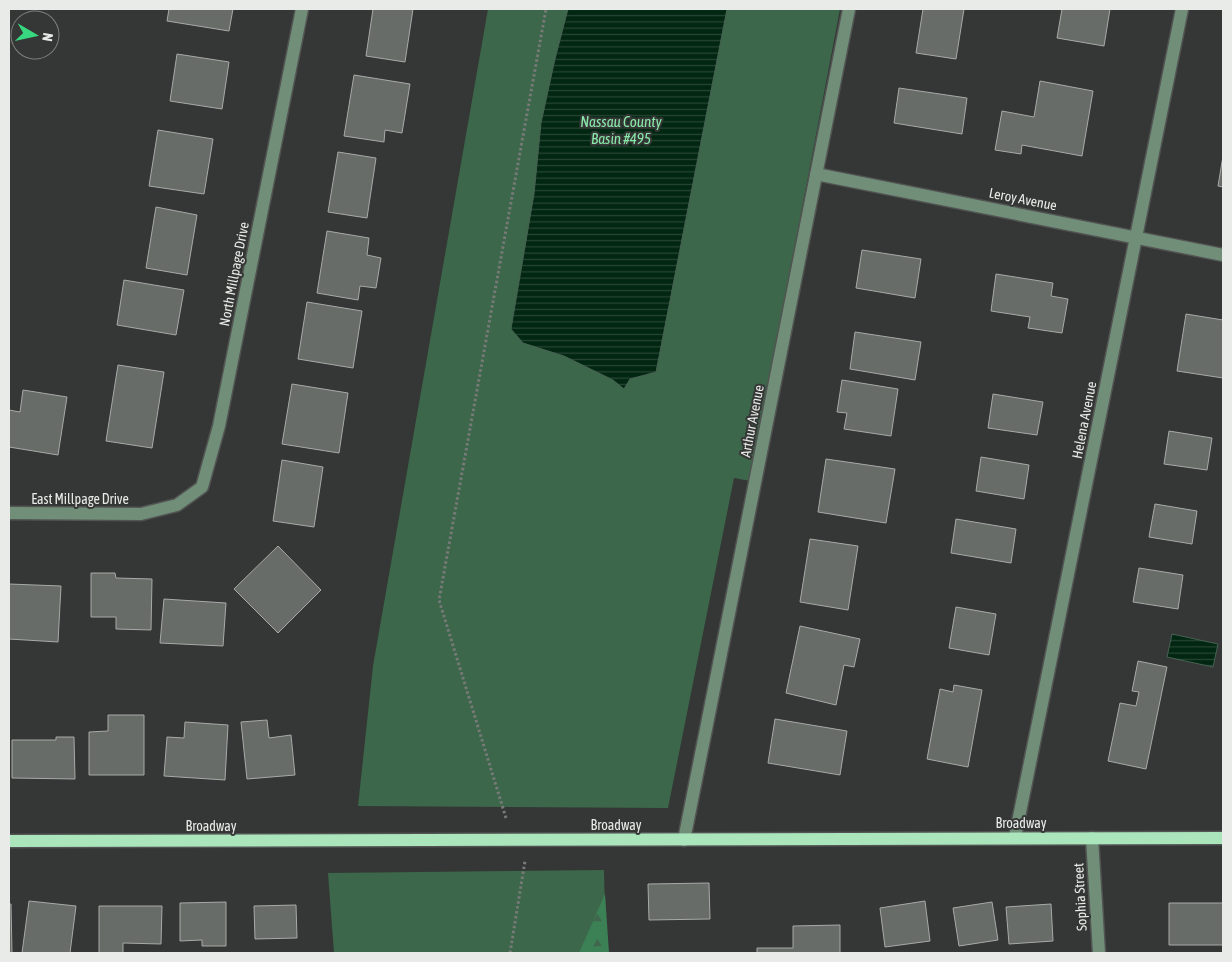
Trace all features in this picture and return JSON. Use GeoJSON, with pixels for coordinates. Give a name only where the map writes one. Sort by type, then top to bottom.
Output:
{"type":"FeatureCollection","features":[{"type":"Feature","properties":{"kind":"main road","name":"Broadway"},"geometry":{"type":"LineString","coordinates":[[9,841],[684,840],[1015,837],[1223,838]]}},
{"type":"Feature","properties":{"kind":"street","name":"North Millpage Drive"},"geometry":{"type":"LineString","coordinates":[[151,512],[177,505],[202,487],[219,426],[302,9]]}},
{"type":"Feature","properties":{"kind":"street","name":"Arthur Avenue"},"geometry":{"type":"LineString","coordinates":[[684,840],[849,9]]}},
{"type":"Feature","properties":{"kind":"street","name":"Helena Avenue"},"geometry":{"type":"LineString","coordinates":[[1015,837],[1182,9]]}},
{"type":"Feature","properties":{"kind":"street","name":"Leroy Avenue"},"geometry":{"type":"LineString","coordinates":[[816,174],[1223,255]]}},
{"type":"Feature","properties":{"kind":"street","name":"East Millpage Drive"},"geometry":{"type":"LineString","coordinates":[[9,513],[141,514],[151,512]]}},
{"type":"Feature","properties":{"kind":"street","name":"Sophia Street"},"geometry":{"type":"LineString","coordinates":[[1092,838],[1099,953]]}},
{"type":"Feature","properties":{"kind":"path"},"geometry":{"type":"LineString","coordinates":[[513,840],[439,600],[546,9]]}},
{"type":"Feature","properties":{"kind":"path"},"geometry":{"type":"LineString","coordinates":[[510,953],[529,840]]}},
{"type":"Feature","properties":{"kind":"shaded area"},"geometry":{"type":"Polygon","coordinates":[[[488,9],[840,9],[750,481],[734,478],[668,808],[358,806],[373,666],[488,9]]]}},
{"type":"Feature","properties":{"kind":"shaded area"},"geometry":{"type":"Polygon","coordinates":[[[604,870],[606,953],[334,953],[328,873],[604,870]]]}},
{"type":"Feature","properties":{"kind":"green space"},"geometry":{"type":"Polygon","coordinates":[[[605,894],[609,953],[579,953],[605,894]]]}},
{"type":"Feature","properties":{"kind":"water","name":"Nassau County Basin #495"},"geometry":{"type":"Polygon","coordinates":[[[568,9],[727,9],[656,372],[630,379],[624,389],[613,380],[564,356],[523,343],[511,329],[534,194],[541,123],[568,9]]]}},
{"type":"Feature","properties":{"kind":"water"},"geometry":{"type":"Polygon","coordinates":[[[1172,634],[1218,644],[1213,667],[1167,657],[1172,634]]]}},
{"type":"Feature","properties":{"kind":"building"},"geometry":{"type":"Polygon","coordinates":[[[169,9],[233,9],[229,31],[167,21],[169,9]]]}},
{"type":"Feature","properties":{"kind":"building"},"geometry":{"type":"Polygon","coordinates":[[[373,9],[413,9],[405,62],[366,56],[373,9]]]}},
{"type":"Feature","properties":{"kind":"building"},"geometry":{"type":"Polygon","coordinates":[[[923,9],[964,9],[956,59],[916,53],[923,9]]]}},
{"type":"Feature","properties":{"kind":"building"},"geometry":{"type":"Polygon","coordinates":[[[1062,9],[1110,9],[1104,46],[1057,38],[1062,9]]]}},
{"type":"Feature","properties":{"kind":"building"},"geometry":{"type":"Polygon","coordinates":[[[177,54],[229,62],[222,109],[170,101],[177,54]]]}},
{"type":"Feature","properties":{"kind":"building"},"geometry":{"type":"Polygon","coordinates":[[[354,75],[410,84],[402,133],[385,130],[384,142],[344,136],[354,75]]]}},
{"type":"Feature","properties":{"kind":"building"},"geometry":{"type":"Polygon","coordinates":[[[1040,81],[1093,91],[1082,156],[1022,145],[1021,154],[995,150],[1002,111],[1034,117],[1040,81]]]}},
{"type":"Feature","properties":{"kind":"building"},"geometry":{"type":"Polygon","coordinates":[[[899,88],[967,98],[962,134],[894,123],[899,88]]]}},
{"type":"Feature","properties":{"kind":"building"},"geometry":{"type":"Polygon","coordinates":[[[158,130],[213,139],[204,194],[149,186],[158,130]]]}},
{"type":"Feature","properties":{"kind":"building"},"geometry":{"type":"Polygon","coordinates":[[[338,152],[376,158],[367,218],[328,212],[338,152]]]}},
{"type":"Feature","properties":{"kind":"building"},"geometry":{"type":"Polygon","coordinates":[[[1223,156],[1223,187],[1218,186],[1223,156]]]}},
{"type":"Feature","properties":{"kind":"building"},"geometry":{"type":"Polygon","coordinates":[[[156,207],[197,215],[187,275],[146,268],[156,207]]]}},
{"type":"Feature","properties":{"kind":"building"},"geometry":{"type":"Polygon","coordinates":[[[327,231],[369,238],[367,255],[381,258],[376,288],[360,286],[358,300],[317,293],[327,231]]]}},
{"type":"Feature","properties":{"kind":"building"},"geometry":{"type":"Polygon","coordinates":[[[862,250],[921,259],[915,298],[856,288],[862,250]]]}},
{"type":"Feature","properties":{"kind":"building"},"geometry":{"type":"Polygon","coordinates":[[[996,274],[1053,283],[1051,296],[1068,299],[1062,333],[1028,328],[1030,317],[991,311],[996,274]]]}},
{"type":"Feature","properties":{"kind":"building"},"geometry":{"type":"Polygon","coordinates":[[[124,280],[184,290],[176,335],[117,325],[124,280]]]}},
{"type":"Feature","properties":{"kind":"building"},"geometry":{"type":"Polygon","coordinates":[[[307,302],[362,311],[353,368],[298,359],[307,302]]]}},
{"type":"Feature","properties":{"kind":"building"},"geometry":{"type":"Polygon","coordinates":[[[1186,314],[1223,320],[1223,378],[1177,371],[1186,314]]]}},
{"type":"Feature","properties":{"kind":"building"},"geometry":{"type":"Polygon","coordinates":[[[855,332],[921,342],[915,380],[850,369],[855,332]]]}},
{"type":"Feature","properties":{"kind":"building"},"geometry":{"type":"Polygon","coordinates":[[[118,365],[164,372],[152,448],[106,441],[118,365]]]}},
{"type":"Feature","properties":{"kind":"building"},"geometry":{"type":"Polygon","coordinates":[[[842,380],[898,389],[891,436],[844,429],[847,413],[837,412],[842,380]]]}},
{"type":"Feature","properties":{"kind":"building"},"geometry":{"type":"Polygon","coordinates":[[[292,384],[348,393],[339,453],[282,444],[292,384]]]}},
{"type":"Feature","properties":{"kind":"building"},"geometry":{"type":"Polygon","coordinates":[[[23,390],[67,397],[58,455],[9,447],[9,410],[20,412],[23,390]]]}},
{"type":"Feature","properties":{"kind":"building"},"geometry":{"type":"Polygon","coordinates":[[[993,394],[1043,402],[1037,435],[988,428],[993,394]]]}},
{"type":"Feature","properties":{"kind":"building"},"geometry":{"type":"Polygon","coordinates":[[[1169,431],[1212,438],[1207,470],[1164,464],[1169,431]]]}},
{"type":"Feature","properties":{"kind":"building"},"geometry":{"type":"Polygon","coordinates":[[[981,457],[1029,465],[1024,499],[976,491],[981,457]]]}},
{"type":"Feature","properties":{"kind":"building"},"geometry":{"type":"Polygon","coordinates":[[[826,459],[895,469],[886,523],[818,512],[826,459]]]}},
{"type":"Feature","properties":{"kind":"building"},"geometry":{"type":"Polygon","coordinates":[[[282,460],[323,467],[314,527],[273,521],[282,460]]]}},
{"type":"Feature","properties":{"kind":"building"},"geometry":{"type":"Polygon","coordinates":[[[1155,504],[1197,511],[1192,544],[1149,537],[1155,504]]]}},
{"type":"Feature","properties":{"kind":"building"},"geometry":{"type":"Polygon","coordinates":[[[956,519],[1016,529],[1011,563],[951,553],[956,519]]]}},
{"type":"Feature","properties":{"kind":"building"},"geometry":{"type":"Polygon","coordinates":[[[810,539],[858,546],[848,610],[800,602],[810,539]]]}},
{"type":"Feature","properties":{"kind":"building"},"geometry":{"type":"Polygon","coordinates":[[[278,546],[321,590],[278,633],[234,589],[278,546]]]}},
{"type":"Feature","properties":{"kind":"building"},"geometry":{"type":"Polygon","coordinates":[[[1139,568],[1183,575],[1178,609],[1133,602],[1139,568]]]}},
{"type":"Feature","properties":{"kind":"building"},"geometry":{"type":"Polygon","coordinates":[[[91,573],[115,573],[116,578],[152,579],[151,630],[116,629],[116,617],[91,617],[91,573]]]}},
{"type":"Feature","properties":{"kind":"building"},"geometry":{"type":"Polygon","coordinates":[[[9,584],[61,586],[58,642],[9,639],[9,584]]]}},
{"type":"Feature","properties":{"kind":"building"},"geometry":{"type":"Polygon","coordinates":[[[164,599],[226,603],[223,646],[160,643],[164,599]]]}},
{"type":"Feature","properties":{"kind":"building"},"geometry":{"type":"Polygon","coordinates":[[[956,607],[996,614],[989,655],[949,648],[956,607]]]}},
{"type":"Feature","properties":{"kind":"building"},"geometry":{"type":"Polygon","coordinates":[[[800,626],[860,639],[854,667],[844,665],[836,705],[786,693],[800,626]]]}},
{"type":"Feature","properties":{"kind":"building"},"geometry":{"type":"Polygon","coordinates":[[[1138,661],[1167,667],[1146,769],[1108,761],[1120,703],[1136,706],[1139,692],[1132,691],[1138,661]]]}},
{"type":"Feature","properties":{"kind":"building"},"geometry":{"type":"Polygon","coordinates":[[[954,685],[982,690],[968,767],[927,759],[940,689],[953,692],[954,685]]]}},
{"type":"Feature","properties":{"kind":"building"},"geometry":{"type":"Polygon","coordinates":[[[108,715],[144,715],[144,775],[89,775],[89,732],[108,731],[108,715]]]}},
{"type":"Feature","properties":{"kind":"building"},"geometry":{"type":"Polygon","coordinates":[[[775,719],[847,731],[840,775],[768,763],[775,719]]]}},
{"type":"Feature","properties":{"kind":"building"},"geometry":{"type":"Polygon","coordinates":[[[267,720],[269,738],[291,735],[295,775],[247,779],[241,722],[267,720]]]}},
{"type":"Feature","properties":{"kind":"building"},"geometry":{"type":"Polygon","coordinates":[[[185,722],[228,725],[225,780],[164,776],[167,737],[184,738],[185,722]]]}},
{"type":"Feature","properties":{"kind":"building"},"geometry":{"type":"Polygon","coordinates":[[[56,737],[74,737],[75,779],[12,778],[12,740],[56,740],[56,737]]]}},
{"type":"Feature","properties":{"kind":"building"},"geometry":{"type":"Polygon","coordinates":[[[709,883],[710,919],[649,920],[648,884],[709,883]]]}},
{"type":"Feature","properties":{"kind":"building"},"geometry":{"type":"Polygon","coordinates":[[[29,901],[76,906],[70,953],[22,953],[29,901]]]}},
{"type":"Feature","properties":{"kind":"building"},"geometry":{"type":"Polygon","coordinates":[[[925,901],[930,941],[885,947],[880,908],[925,901]]]}},
{"type":"Feature","properties":{"kind":"building"},"geometry":{"type":"Polygon","coordinates":[[[226,902],[226,946],[202,946],[202,940],[180,941],[180,903],[226,902]]]}},
{"type":"Feature","properties":{"kind":"building"},"geometry":{"type":"Polygon","coordinates":[[[992,902],[998,940],[959,946],[953,908],[992,902]]]}},
{"type":"Feature","properties":{"kind":"building"},"geometry":{"type":"Polygon","coordinates":[[[1169,903],[1223,903],[1223,945],[1169,945],[1169,903]]]}},
{"type":"Feature","properties":{"kind":"building"},"geometry":{"type":"Polygon","coordinates":[[[9,904],[11,904],[12,953],[9,953],[9,904]]]}},
{"type":"Feature","properties":{"kind":"building"},"geometry":{"type":"Polygon","coordinates":[[[1051,904],[1053,941],[1009,944],[1006,907],[1051,904]]]}},
{"type":"Feature","properties":{"kind":"building"},"geometry":{"type":"Polygon","coordinates":[[[296,905],[297,938],[255,939],[254,906],[296,905]]]}},
{"type":"Feature","properties":{"kind":"building"},"geometry":{"type":"Polygon","coordinates":[[[99,906],[162,906],[161,944],[123,943],[123,953],[99,953],[99,906]]]}},
{"type":"Feature","properties":{"kind":"building"},"geometry":{"type":"Polygon","coordinates":[[[840,925],[840,953],[757,953],[757,948],[793,948],[793,926],[840,925]]]}}]}
